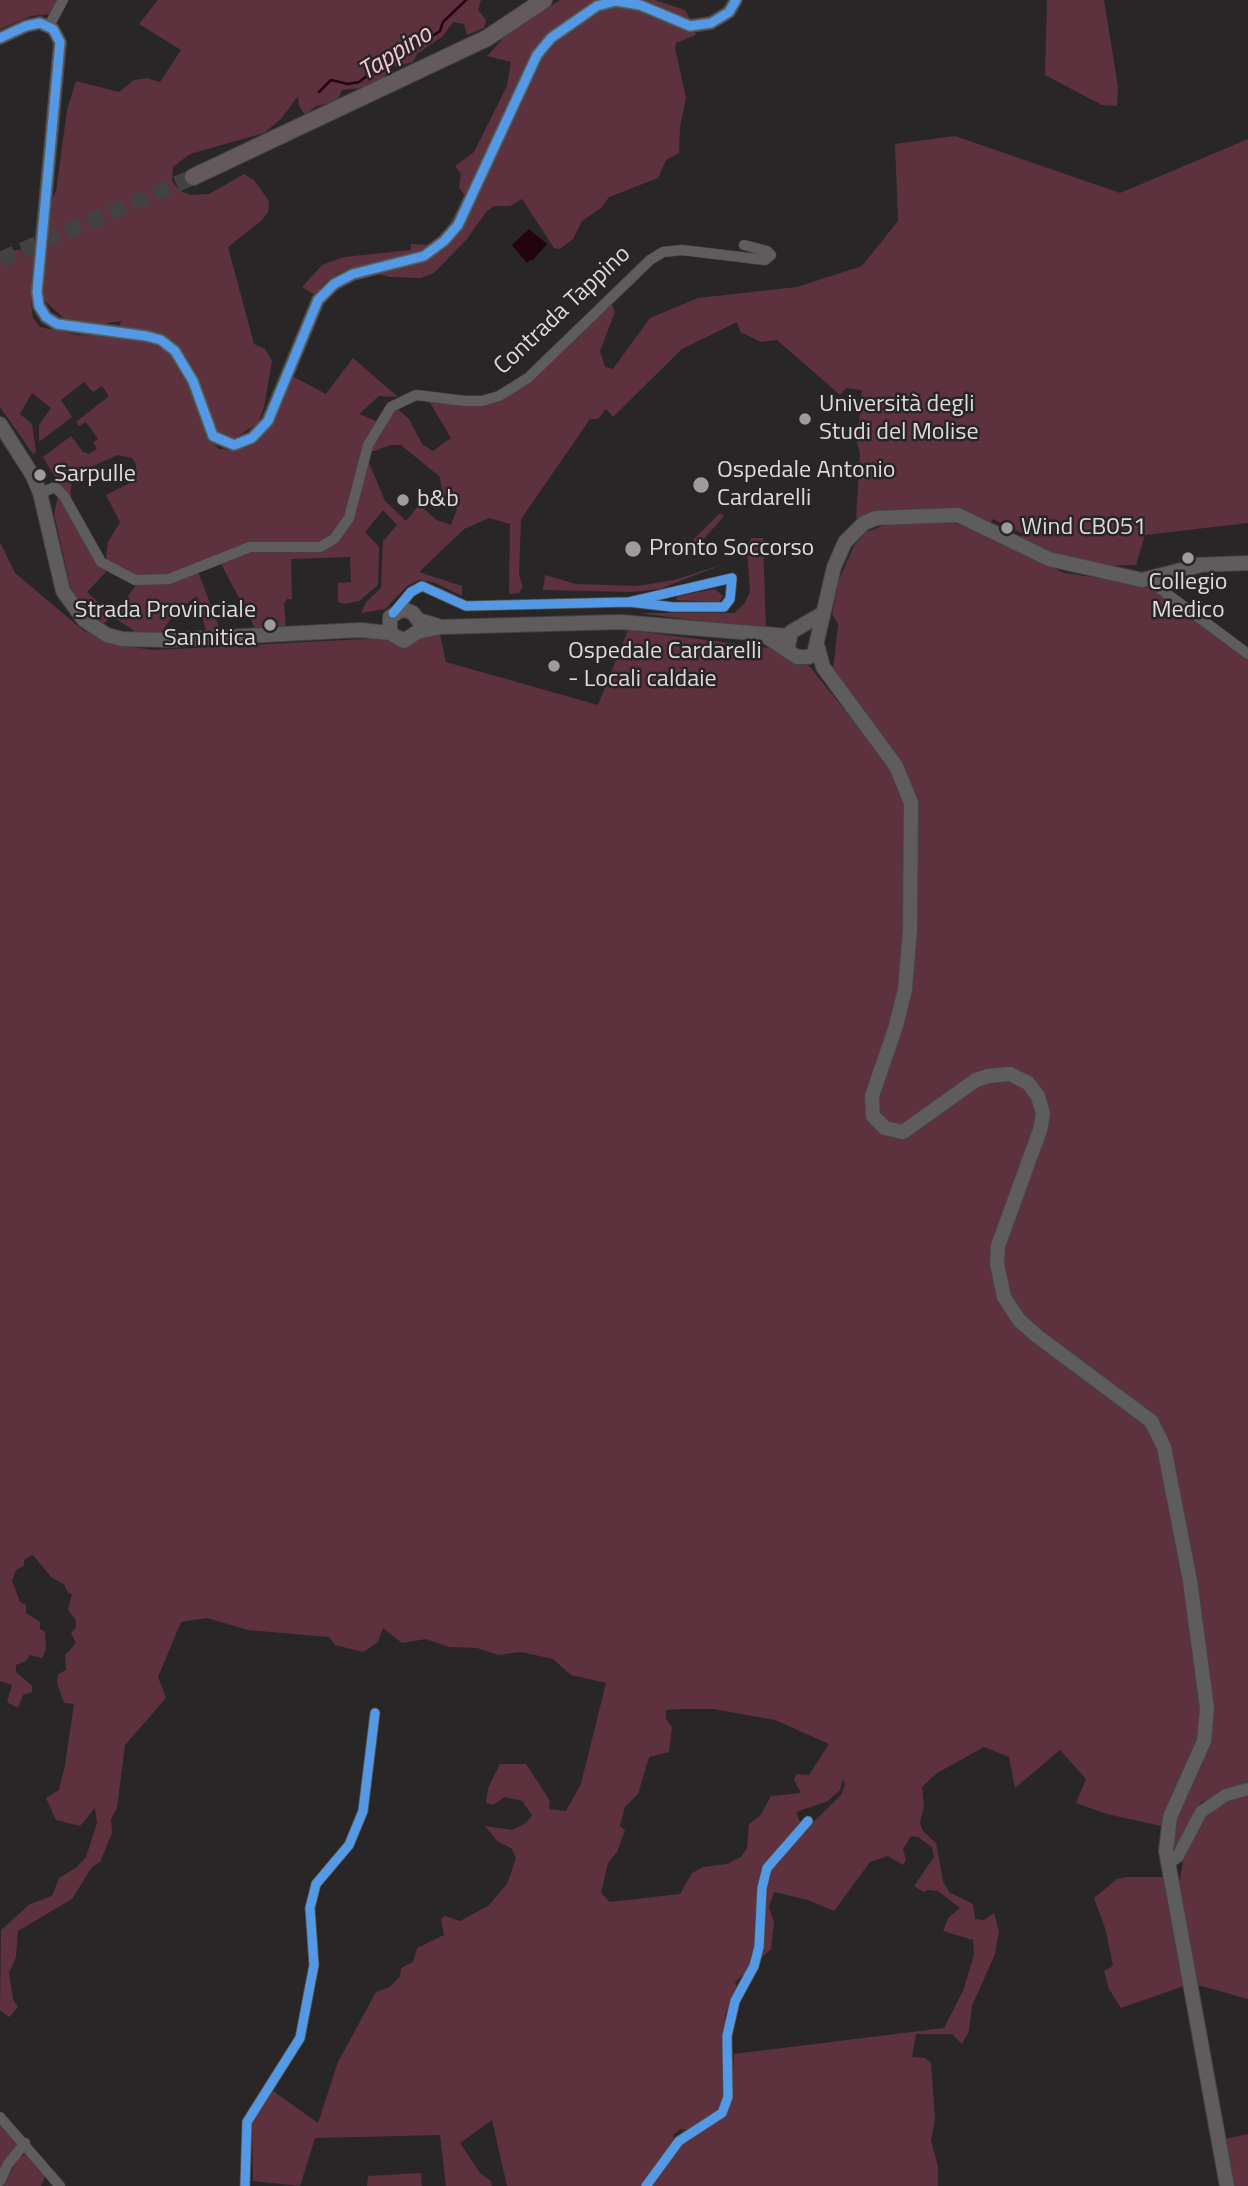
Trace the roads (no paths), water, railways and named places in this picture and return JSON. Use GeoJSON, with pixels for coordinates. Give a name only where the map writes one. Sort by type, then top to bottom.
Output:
{"type":"FeatureCollection","features":[{"type":"Feature","properties":{"kind":"main road"},"geometry":{"type":"LineString","coordinates":[[192,177],[487,38],[544,0]]}},
{"type":"Feature","properties":{"kind":"main road"},"geometry":{"type":"LineString","coordinates":[[1,427],[33,476],[40,493],[63,591],[84,620],[107,635],[141,641],[360,630],[391,623],[403,610],[416,622],[440,627],[620,622],[766,637],[788,636],[822,614]]}},
{"type":"Feature","properties":{"kind":"main road"},"geometry":{"type":"LineString","coordinates":[[797,656],[814,654],[834,567],[845,542],[864,523],[876,519],[950,515],[966,517],[1049,559],[1089,569],[1144,574],[1201,565]]}},
{"type":"Feature","properties":{"kind":"main road"},"geometry":{"type":"LineString","coordinates":[[1144,574],[1201,565],[1248,563]]}},
{"type":"Feature","properties":{"kind":"main road"},"geometry":{"type":"LineString","coordinates":[[391,623],[404,640],[416,622]]}},
{"type":"Feature","properties":{"kind":"main road"},"geometry":{"type":"LineString","coordinates":[[804,626],[815,632],[823,667],[895,766],[911,803],[910,930],[905,989],[896,1026],[872,1096],[873,1116],[885,1129],[903,1132],[976,1080],[995,1074],[1017,1076],[1034,1089],[1043,1114],[1040,1130],[1002,1232],[997,1255],[1004,1297],[1019,1320],[1037,1336],[1152,1422],[1164,1447],[1190,1580],[1207,1708],[1204,1741],[1168,1825],[1168,1863],[1227,2186]]}},
{"type":"Feature","properties":{"kind":"main road"},"geometry":{"type":"LineString","coordinates":[[788,636],[797,656]]}},
{"type":"Feature","properties":{"kind":"main road"},"geometry":{"type":"LineString","coordinates":[[766,637],[797,656],[823,667]]}},
{"type":"Feature","properties":{"kind":"street"},"geometry":{"type":"LineString","coordinates":[[49,26],[63,0]]}},
{"type":"Feature","properties":{"kind":"street"},"geometry":{"type":"LineString","coordinates":[[0,38],[30,24],[49,26],[58,38],[60,52],[37,292],[39,306],[46,317],[57,324],[161,340],[175,351],[193,381],[213,436],[234,445],[252,438],[268,421],[318,300],[334,284],[353,274],[424,256],[444,242],[457,225],[537,55],[551,38],[597,6],[617,1],[640,5],[691,26],[711,23],[729,12],[736,0]]}},
{"type":"Feature","properties":{"kind":"street","name":"Contrada Tappino"},"geometry":{"type":"LineString","coordinates":[[40,493],[55,487],[64,496],[101,562],[135,580],[169,579],[250,547],[320,547],[334,539],[349,518],[368,445],[382,417],[391,407],[416,395],[465,401],[482,401],[499,396],[528,378],[650,260],[663,252],[682,250],[765,260],[771,256],[767,251],[744,245]]}},
{"type":"Feature","properties":{"kind":"street"},"geometry":{"type":"LineString","coordinates":[[1168,593],[1178,570]]}},
{"type":"Feature","properties":{"kind":"street"},"geometry":{"type":"LineString","coordinates":[[1144,574],[1248,653]]}},
{"type":"Feature","properties":{"kind":"street"},"geometry":{"type":"LineString","coordinates":[[391,623],[411,592],[422,586],[430,587],[466,606],[628,602],[673,607],[724,607],[730,599],[732,578],[628,602]]}},
{"type":"Feature","properties":{"kind":"street"},"geometry":{"type":"LineString","coordinates":[[411,592],[416,622]]}},
{"type":"Feature","properties":{"kind":"street"},"geometry":{"type":"LineString","coordinates":[[245,2186],[247,2122],[300,2038],[314,1965],[310,1908],[316,1884],[349,1845],[363,1811],[375,1713]]}},
{"type":"Feature","properties":{"kind":"street"},"geometry":{"type":"LineString","coordinates":[[1168,1863],[1178,1857],[1200,1812],[1226,1795],[1248,1789]]}},
{"type":"Feature","properties":{"kind":"street"},"geometry":{"type":"LineString","coordinates":[[646,2186],[679,2141],[722,2113],[728,2096],[727,2036],[735,2001],[754,1966],[759,1947],[762,1888],[767,1868],[808,1821]]}},
{"type":"Feature","properties":{"kind":"street"},"geometry":{"type":"LineString","coordinates":[[0,2117],[26,2143],[60,2186]]}},
{"type":"Feature","properties":{"kind":"street"},"geometry":{"type":"LineString","coordinates":[[0,2181],[8,2164],[26,2143]]}},
{"type":"Feature","properties":{"kind":"waterway","name":"Tappino"},"geometry":{"type":"LineString","coordinates":[[319,92],[331,80],[348,84],[359,82],[385,62],[395,59],[410,44],[428,39],[440,31],[443,22],[466,0]]}},
{"type":"Feature","properties":{"kind":"tunnel"},"geometry":{"type":"LineString","coordinates":[[0,260],[193,177]]}},
{"type":"Feature","properties":{"kind":"place","name":"Università degli Studi del Molise"},"geometry":{"type":"Point","coordinates":[805,419]}},
{"type":"Feature","properties":{"kind":"place","name":"Sarpulle"},"geometry":{"type":"Point","coordinates":[40,475]}},
{"type":"Feature","properties":{"kind":"place","name":"Ospedale Antonio Cardarelli"},"geometry":{"type":"Point","coordinates":[701,485]}},
{"type":"Feature","properties":{"kind":"place","name":"b&b"},"geometry":{"type":"Point","coordinates":[403,500]}},
{"type":"Feature","properties":{"kind":"place","name":"Wind CB051"},"geometry":{"type":"Point","coordinates":[1007,528]}},
{"type":"Feature","properties":{"kind":"place","name":"Pronto Soccorso"},"geometry":{"type":"Point","coordinates":[633,549]}},
{"type":"Feature","properties":{"kind":"place","name":"Collegio Medico"},"geometry":{"type":"Point","coordinates":[1188,558]}},
{"type":"Feature","properties":{"kind":"place","name":"Strada Provinciale Sannitica"},"geometry":{"type":"Point","coordinates":[270,625]}},
{"type":"Feature","properties":{"kind":"place","name":"Ospedale Cardarelli - Locali caldaie"},"geometry":{"type":"Point","coordinates":[554,666]}}]}
